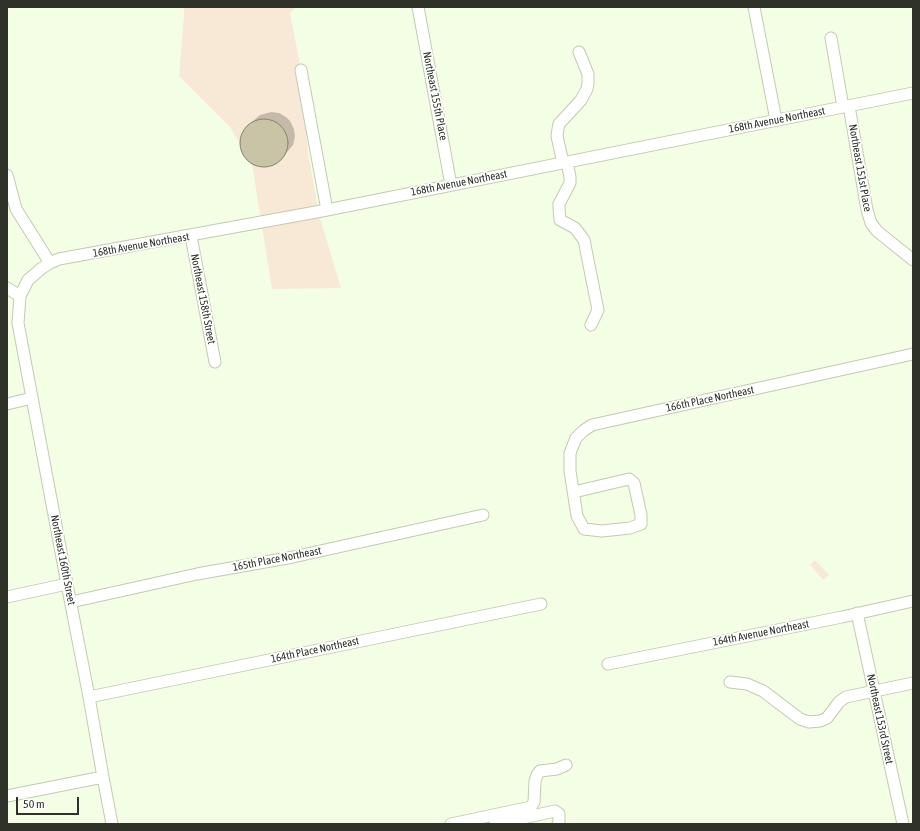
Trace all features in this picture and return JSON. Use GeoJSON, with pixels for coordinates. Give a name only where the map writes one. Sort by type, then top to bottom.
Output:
{"type":"FeatureCollection","features":[{"type":"Feature","properties":{"kind":"street","name":"Northeast 155th Place"},"geometry":{"type":"LineString","coordinates":[[418,7],[452,185]]}},
{"type":"Feature","properties":{"kind":"street"},"geometry":{"type":"LineString","coordinates":[[754,7],[776,120]]}},
{"type":"Feature","properties":{"kind":"street","name":"Northeast 151st Place"},"geometry":{"type":"LineString","coordinates":[[831,38],[871,223],[877,231],[913,260]]}},
{"type":"Feature","properties":{"kind":"street"},"geometry":{"type":"LineString","coordinates":[[579,52],[588,74],[588,83],[587,89],[581,100],[559,124],[557,136],[570,177],[570,183],[559,204],[559,208],[560,220],[575,228],[584,240],[598,310],[591,325]]}},
{"type":"Feature","properties":{"kind":"street"},"geometry":{"type":"LineString","coordinates":[[301,70],[327,210]]}},
{"type":"Feature","properties":{"kind":"street","name":"168th Avenue Northeast"},"geometry":{"type":"LineString","coordinates":[[20,296],[28,280],[42,268],[59,260],[327,210],[913,92]]}},
{"type":"Feature","properties":{"kind":"street"},"geometry":{"type":"LineString","coordinates":[[7,175],[16,209],[50,263]]}},
{"type":"Feature","properties":{"kind":"street","name":"Northeast 158th Street"},"geometry":{"type":"LineString","coordinates":[[191,236],[215,362]]}},
{"type":"Feature","properties":{"kind":"street"},"geometry":{"type":"LineString","coordinates":[[7,288],[20,296]]}},
{"type":"Feature","properties":{"kind":"street","name":"Northeast 160th Street"},"geometry":{"type":"LineString","coordinates":[[20,296],[18,323],[112,824]]}},
{"type":"Feature","properties":{"kind":"street","name":"166th Place Northeast"},"geometry":{"type":"LineString","coordinates":[[575,497],[629,479],[634,483],[641,515],[641,524],[630,528],[602,531],[584,529],[578,516],[570,471],[570,453],[576,438],[592,425],[913,354]]}},
{"type":"Feature","properties":{"kind":"street"},"geometry":{"type":"LineString","coordinates":[[7,404],[32,398]]}},
{"type":"Feature","properties":{"kind":"street","name":"165th Place Northeast"},"geometry":{"type":"LineString","coordinates":[[70,602],[197,574],[293,557],[483,515]]}},
{"type":"Feature","properties":{"kind":"street"},"geometry":{"type":"LineString","coordinates":[[7,596],[67,584]]}},
{"type":"Feature","properties":{"kind":"street","name":"164th Avenue Northeast"},"geometry":{"type":"LineString","coordinates":[[608,664],[913,601]]}},
{"type":"Feature","properties":{"kind":"street","name":"164th Place Northeast"},"geometry":{"type":"LineString","coordinates":[[89,697],[541,604]]}},
{"type":"Feature","properties":{"kind":"street","name":"Northeast 153rd Street"},"geometry":{"type":"LineString","coordinates":[[857,613],[903,824]]}},
{"type":"Feature","properties":{"kind":"street"},"geometry":{"type":"LineString","coordinates":[[730,682],[747,684],[763,691],[800,719],[809,722],[820,721],[827,718],[839,702],[846,697],[913,683]]}},
{"type":"Feature","properties":{"kind":"street"},"geometry":{"type":"LineString","coordinates":[[537,815],[534,802],[535,781],[537,774],[540,771],[557,769],[566,765]]}},
{"type":"Feature","properties":{"kind":"street"},"geometry":{"type":"LineString","coordinates":[[7,796],[103,777]]}},
{"type":"Feature","properties":{"kind":"street"},"geometry":{"type":"LineString","coordinates":[[495,824],[555,811],[559,814],[558,824]]}},
{"type":"Feature","properties":{"kind":"street"},"geometry":{"type":"LineString","coordinates":[[451,824],[537,815]]}},
{"type":"Feature","properties":{"kind":"shaded area"},"geometry":{"type":"Polygon","coordinates":[[[184,7],[296,7],[290,13],[301,70],[308,153],[320,218],[341,288],[272,289],[252,164],[230,127],[179,76],[184,7]]]}},
{"type":"Feature","properties":{"kind":"shaded area"},"geometry":{"type":"Polygon","coordinates":[[[815,560],[829,575],[823,580],[810,565],[815,560]]]}},
{"type":"Feature","properties":{"kind":"building"},"geometry":{"type":"Polygon","coordinates":[[[259,119],[269,119],[281,126],[288,138],[288,148],[281,160],[269,167],[259,167],[251,163],[244,156],[240,148],[240,138],[244,130],[251,123],[259,119]]]}}]}
